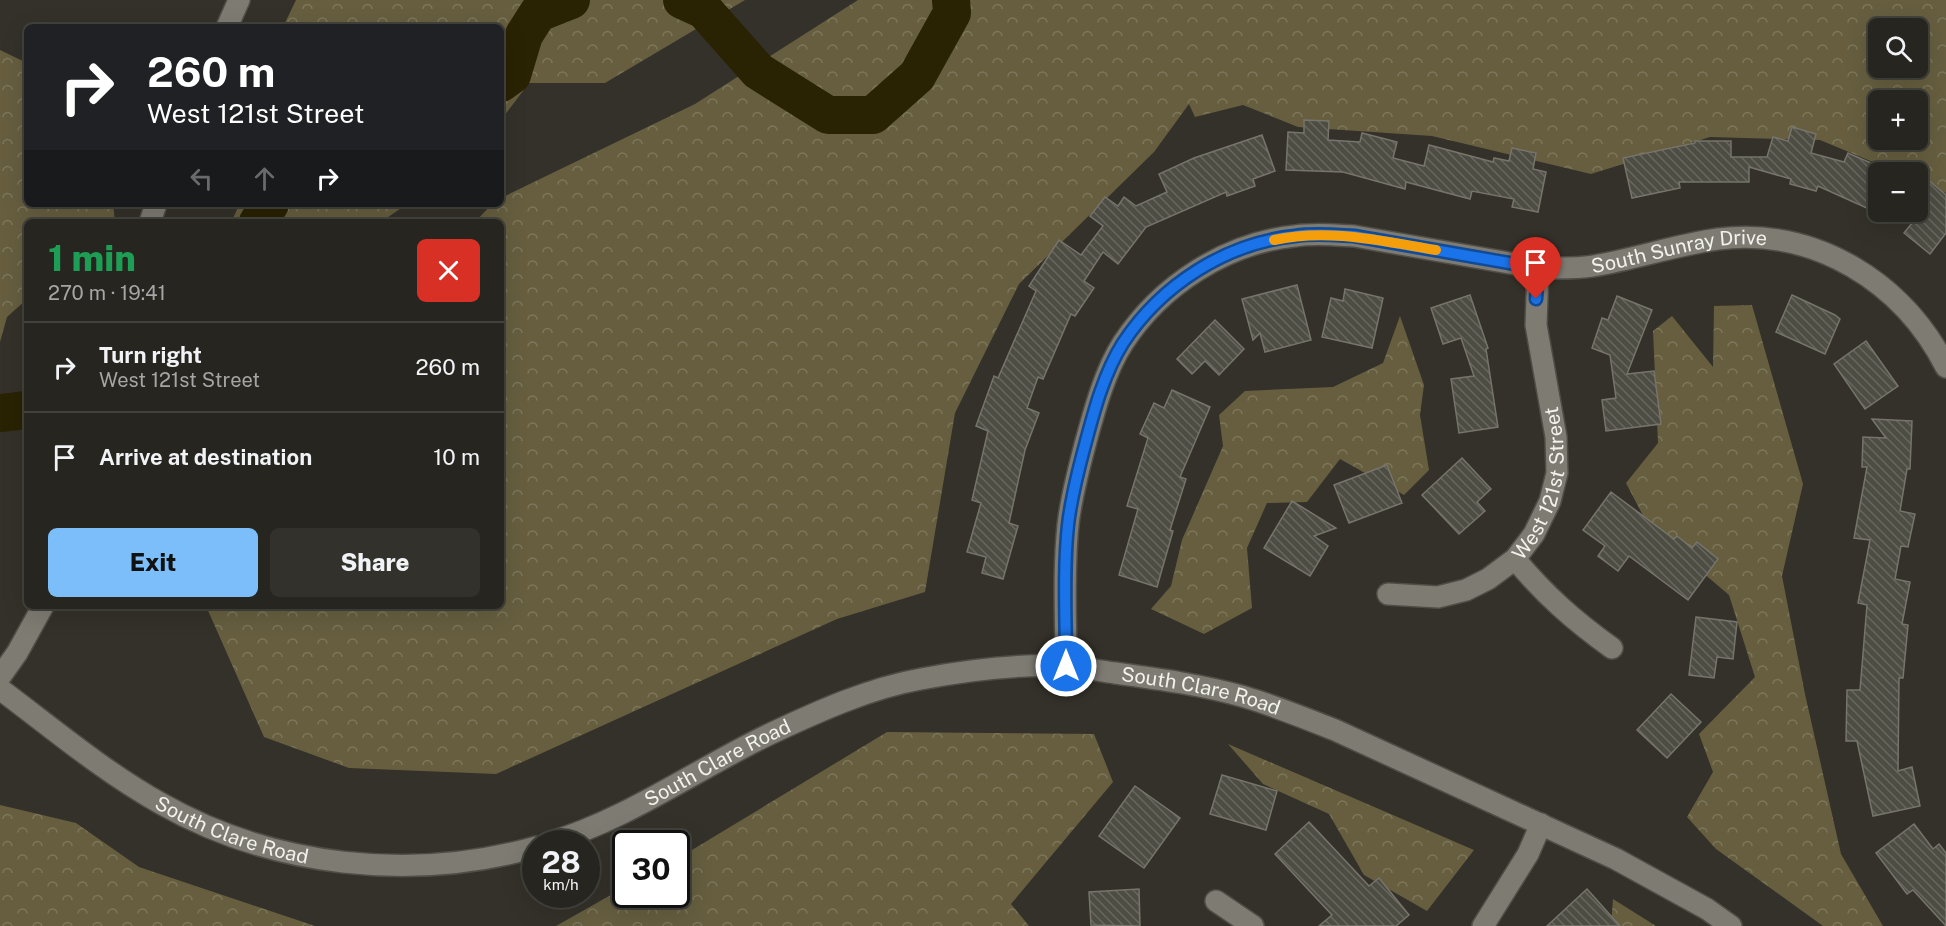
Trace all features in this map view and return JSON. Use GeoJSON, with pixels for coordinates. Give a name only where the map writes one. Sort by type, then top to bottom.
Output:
{"type":"FeatureCollection","features":[{"type":"Feature","properties":{"kind":"street"},"geometry":{"type":"LineString","coordinates":[[228,24],[239,0]]}},
{"type":"Feature","properties":{"kind":"street","name":"South Sunray Drive"},"geometry":{"type":"LineString","coordinates":[[1066,666],[1068,525],[1077,473],[1106,380],[1122,344],[1147,312],[1180,283],[1215,259],[1247,246],[1293,236],[1324,234],[1354,236],[1538,268],[1592,266],[1719,239],[1756,238],[1794,244],[1830,255],[1863,272],[1886,289],[1908,310],[1934,343],[1946,367]]}},
{"type":"Feature","properties":{"kind":"street","name":"West 121st Street"},"geometry":{"type":"LineString","coordinates":[[1388,594],[1438,597],[1466,590],[1488,579],[1515,559],[1534,534],[1550,501],[1557,473],[1556,436],[1536,325],[1538,268]]}},
{"type":"Feature","properties":{"kind":"street"},"geometry":{"type":"LineString","coordinates":[[1515,559],[1541,590],[1575,621],[1612,648]]}},
{"type":"Feature","properties":{"kind":"street"},"geometry":{"type":"LineString","coordinates":[[0,677],[17,653],[41,609]]}},
{"type":"Feature","properties":{"kind":"street","name":"South Clare Road"},"geometry":{"type":"LineString","coordinates":[[586,830],[645,803],[771,734],[822,711],[879,690],[920,679],[965,673],[1009,668],[1066,666],[1208,688],[1268,705],[1335,730],[1616,859],[1698,904],[1731,926]]}},
{"type":"Feature","properties":{"kind":"street","name":"South Clare Road"},"geometry":{"type":"LineString","coordinates":[[0,689],[120,778],[161,804],[198,822],[248,841],[292,853],[335,861],[380,865],[463,862],[522,850]]}},
{"type":"Feature","properties":{"kind":"street"},"geometry":{"type":"LineString","coordinates":[[1483,926],[1528,854],[1541,824]]}},
{"type":"Feature","properties":{"kind":"street"},"geometry":{"type":"LineString","coordinates":[[1216,901],[1253,926]]}},
{"type":"Feature","properties":{"kind":"green space"},"geometry":{"type":"Polygon","coordinates":[[[296,0],[745,0],[605,83],[529,83],[504,116],[504,24],[284,24],[296,0]]]}},
{"type":"Feature","properties":{"kind":"green space"},"geometry":{"type":"Polygon","coordinates":[[[858,0],[1946,0],[1946,193],[1928,186],[1928,162],[1873,162],[1820,140],[1710,137],[1591,174],[1432,136],[1298,127],[1243,105],[1195,117],[1189,104],[1154,152],[1019,284],[955,413],[925,592],[837,619],[496,774],[349,768],[264,737],[207,609],[504,609],[504,219],[478,219],[489,207],[504,207],[504,197],[695,104],[858,0]]]}},
{"type":"Feature","properties":{"kind":"green space"},"geometry":{"type":"Polygon","coordinates":[[[0,50],[24,62],[24,207],[113,207],[115,219],[24,219],[24,302],[7,317],[0,342],[0,50]]]}},
{"type":"Feature","properties":{"kind":"green space"},"geometry":{"type":"Polygon","coordinates":[[[238,207],[403,207],[385,219],[232,219],[238,207]]]}},
{"type":"Feature","properties":{"kind":"green space"},"geometry":{"type":"Polygon","coordinates":[[[1752,305],[1803,484],[1782,576],[1805,694],[1841,854],[1883,926],[1823,926],[1716,849],[1687,817],[1713,772],[1699,734],[1755,677],[1729,595],[1649,527],[1626,483],[1658,443],[1653,331],[1672,316],[1713,367],[1714,306],[1752,305]]]}},
{"type":"Feature","properties":{"kind":"green space"},"geometry":{"type":"Polygon","coordinates":[[[1400,316],[1424,385],[1420,415],[1429,470],[1404,495],[1340,459],[1307,502],[1267,503],[1247,548],[1252,608],[1204,634],[1151,609],[1171,586],[1182,540],[1223,446],[1219,415],[1245,391],[1333,387],[1383,363],[1400,316]]]}},
{"type":"Feature","properties":{"kind":"green space"},"geometry":{"type":"Polygon","coordinates":[[[887,732],[1094,734],[1113,782],[1011,904],[1029,926],[556,926],[588,908],[600,908],[600,901],[612,894],[612,908],[690,908],[690,851],[887,732]]]}},
{"type":"Feature","properties":{"kind":"green space"},"geometry":{"type":"Polygon","coordinates":[[[1228,744],[1474,850],[1427,911],[1364,875],[1329,814],[1263,784],[1228,744]]]}},
{"type":"Feature","properties":{"kind":"green space"},"geometry":{"type":"Polygon","coordinates":[[[0,805],[76,823],[139,867],[315,926],[0,926],[0,805]]]}},
{"type":"Feature","properties":{"kind":"green space"},"geometry":{"type":"Polygon","coordinates":[[[1613,899],[1656,926],[1611,926],[1613,899]]]}},
{"type":"Feature","properties":{"kind":"building"},"geometry":{"type":"Polygon","coordinates":[[[1304,120],[1329,121],[1328,140],[1360,142],[1362,133],[1397,142],[1393,158],[1424,166],[1429,145],[1493,162],[1494,158],[1509,161],[1512,148],[1536,153],[1533,169],[1546,172],[1538,212],[1512,207],[1514,199],[1472,191],[1470,199],[1406,182],[1405,189],[1343,172],[1286,170],[1288,132],[1304,133],[1304,120]]]}},
{"type":"Feature","properties":{"kind":"building"},"geometry":{"type":"Polygon","coordinates":[[[1792,127],[1816,134],[1811,153],[1844,162],[1848,153],[1869,162],[1868,208],[1818,186],[1816,191],[1790,184],[1791,179],[1749,167],[1749,182],[1679,182],[1680,188],[1632,198],[1623,158],[1695,143],[1695,141],[1731,141],[1731,157],[1767,157],[1773,137],[1788,141],[1792,127]]]}},
{"type":"Feature","properties":{"kind":"building"},"geometry":{"type":"Polygon","coordinates":[[[1262,135],[1275,171],[1253,179],[1255,186],[1227,196],[1226,192],[1146,227],[1118,264],[1103,252],[1084,281],[1094,288],[1075,316],[1071,314],[1043,379],[1038,377],[1027,408],[1039,413],[1025,450],[1009,523],[1018,526],[1003,579],[982,573],[986,557],[967,552],[981,503],[972,500],[988,431],[976,426],[994,376],[998,378],[1036,291],[1029,286],[1059,240],[1081,255],[1103,226],[1090,216],[1105,197],[1118,206],[1124,197],[1136,206],[1167,192],[1159,174],[1194,158],[1262,135]]]}},
{"type":"Feature","properties":{"kind":"building"},"geometry":{"type":"Polygon","coordinates":[[[1928,180],[1946,195],[1946,233],[1930,254],[1904,233],[1913,222],[1928,222],[1928,180]]]}},
{"type":"Feature","properties":{"kind":"building"},"geometry":{"type":"Polygon","coordinates":[[[1297,285],[1311,340],[1265,352],[1260,333],[1253,340],[1242,299],[1297,285]]]}},
{"type":"Feature","properties":{"kind":"building"},"geometry":{"type":"Polygon","coordinates":[[[1345,289],[1383,298],[1372,348],[1322,337],[1331,298],[1343,301],[1345,289]]]}},
{"type":"Feature","properties":{"kind":"building"},"geometry":{"type":"Polygon","coordinates":[[[1470,295],[1488,348],[1486,349],[1498,427],[1459,433],[1451,379],[1474,376],[1461,338],[1443,344],[1431,308],[1470,295]]]}},
{"type":"Feature","properties":{"kind":"building"},"geometry":{"type":"Polygon","coordinates":[[[1792,295],[1840,319],[1825,354],[1776,332],[1792,295]]]}},
{"type":"Feature","properties":{"kind":"building"},"geometry":{"type":"Polygon","coordinates":[[[1617,296],[1652,310],[1627,374],[1654,371],[1661,424],[1606,431],[1602,400],[1616,398],[1610,355],[1592,348],[1602,318],[1608,320],[1617,296]]]}},
{"type":"Feature","properties":{"kind":"building"},"geometry":{"type":"Polygon","coordinates":[[[1215,320],[1244,349],[1219,375],[1205,361],[1192,374],[1177,359],[1215,320]]]}},
{"type":"Feature","properties":{"kind":"building"},"geometry":{"type":"Polygon","coordinates":[[[1866,341],[1898,386],[1865,409],[1834,364],[1866,341]]]}},
{"type":"Feature","properties":{"kind":"building"},"geometry":{"type":"Polygon","coordinates":[[[1172,390],[1210,407],[1180,477],[1186,479],[1170,530],[1173,531],[1157,587],[1119,575],[1138,509],[1127,506],[1148,438],[1140,434],[1154,403],[1164,408],[1172,390]]]}},
{"type":"Feature","properties":{"kind":"building"},"geometry":{"type":"Polygon","coordinates":[[[1872,419],[1912,421],[1910,469],[1907,469],[1900,511],[1915,514],[1908,547],[1901,546],[1895,579],[1910,582],[1902,624],[1908,625],[1903,678],[1899,678],[1898,771],[1912,767],[1920,806],[1873,816],[1857,741],[1846,741],[1847,690],[1860,690],[1867,605],[1858,603],[1870,540],[1854,538],[1867,467],[1862,467],[1863,437],[1886,438],[1872,419]]]}},
{"type":"Feature","properties":{"kind":"building"},"geometry":{"type":"Polygon","coordinates":[[[1462,458],[1491,489],[1477,502],[1485,511],[1459,534],[1422,495],[1462,458]]]}},
{"type":"Feature","properties":{"kind":"building"},"geometry":{"type":"Polygon","coordinates":[[[1387,465],[1402,503],[1349,523],[1334,485],[1387,465]]]}},
{"type":"Feature","properties":{"kind":"building"},"geometry":{"type":"Polygon","coordinates":[[[1611,492],[1674,539],[1677,536],[1692,548],[1697,542],[1718,559],[1688,600],[1629,556],[1618,571],[1598,556],[1605,546],[1583,530],[1611,492]]]}},
{"type":"Feature","properties":{"kind":"building"},"geometry":{"type":"Polygon","coordinates":[[[1292,501],[1336,528],[1314,536],[1328,546],[1310,576],[1264,548],[1292,501]]]}},
{"type":"Feature","properties":{"kind":"building"},"geometry":{"type":"Polygon","coordinates":[[[1696,617],[1737,622],[1733,659],[1717,657],[1714,678],[1689,675],[1696,617]]]}},
{"type":"Feature","properties":{"kind":"building"},"geometry":{"type":"Polygon","coordinates":[[[1671,694],[1701,722],[1667,758],[1637,730],[1671,694]]]}},
{"type":"Feature","properties":{"kind":"building"},"geometry":{"type":"Polygon","coordinates":[[[1222,775],[1277,791],[1266,830],[1210,814],[1222,775]]]}},
{"type":"Feature","properties":{"kind":"building"},"geometry":{"type":"Polygon","coordinates":[[[1135,786],[1180,818],[1144,868],[1099,836],[1135,786]]]}},
{"type":"Feature","properties":{"kind":"building"},"geometry":{"type":"Polygon","coordinates":[[[1309,822],[1369,886],[1379,878],[1409,915],[1396,926],[1319,926],[1332,915],[1275,854],[1309,822]]]}},
{"type":"Feature","properties":{"kind":"building"},"geometry":{"type":"Polygon","coordinates":[[[1914,824],[1933,849],[1939,844],[1946,853],[1946,926],[1913,890],[1907,894],[1876,853],[1914,824]]]}},
{"type":"Feature","properties":{"kind":"building"},"geometry":{"type":"Polygon","coordinates":[[[1139,889],[1140,926],[1091,925],[1089,892],[1139,889]]]}},
{"type":"Feature","properties":{"kind":"building"},"geometry":{"type":"Polygon","coordinates":[[[1587,889],[1620,926],[1547,926],[1587,889]]]}},
{"type":"Feature","properties":{"kind":"waterway"},"geometry":{"type":"LineString","coordinates":[[504,81],[512,75],[524,35],[538,13],[571,0]]}},
{"type":"Feature","properties":{"kind":"waterway"},"geometry":{"type":"LineString","coordinates":[[682,0],[704,10],[758,71],[828,115],[873,115],[917,76],[952,13],[951,0]]}},
{"type":"Feature","properties":{"kind":"waterway"},"geometry":{"type":"LineString","coordinates":[[260,219],[268,207]]}},
{"type":"Feature","properties":{"kind":"waterway"},"geometry":{"type":"LineString","coordinates":[[0,413],[24,410]]}},
{"type":"Feature","properties":{"kind":"slow traffic"},"geometry":{"type":"LineString","coordinates":[[1274,240],[1324,234],[1354,236],[1436,250]]}},
{"type":"Feature","properties":{"kind":"route"},"geometry":{"type":"LineString","coordinates":[[1066,666],[1068,525],[1077,473],[1093,418],[1122,344],[1147,312],[1180,283],[1215,259],[1247,246],[1293,236],[1324,234],[1354,236],[1538,268],[1536,299]]}}]}
